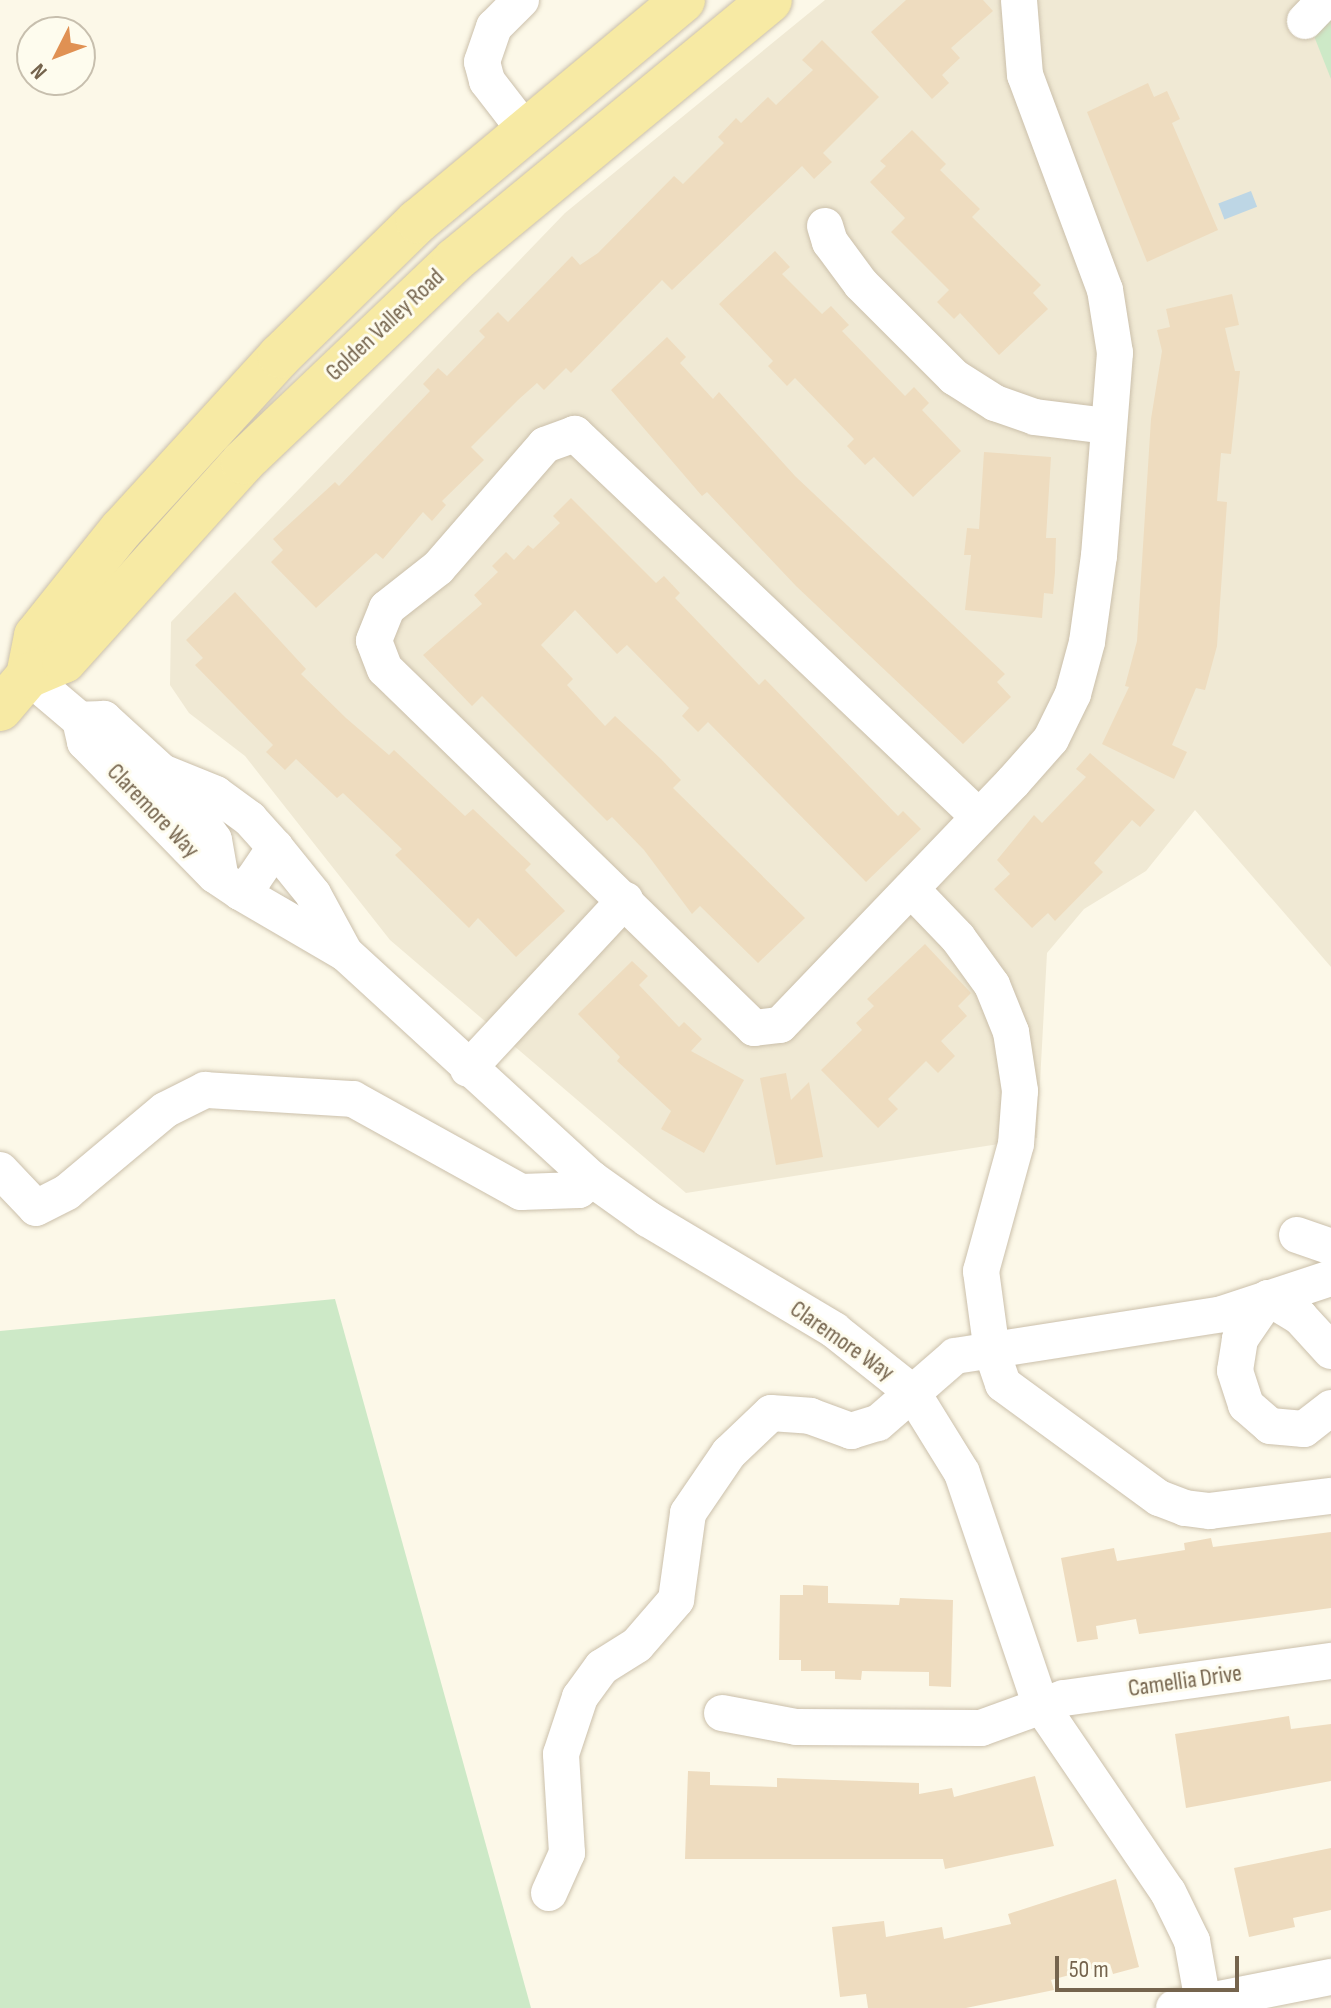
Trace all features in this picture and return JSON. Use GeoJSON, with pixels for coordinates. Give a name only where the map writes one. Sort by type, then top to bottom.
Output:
{"type":"FeatureCollection","features":[{"type":"Feature","properties":{"kind":"main road","name":"Golden Valley Road"},"geometry":{"type":"LineString","coordinates":[[28,676],[36,636],[121,530],[349,286],[524,129],[683,0]]}},
{"type":"Feature","properties":{"kind":"main road","name":"Golden Valley Road"},"geometry":{"type":"LineString","coordinates":[[0,709],[28,676],[64,661],[243,462],[455,260],[770,0]]}},
{"type":"Feature","properties":{"kind":"street"},"geometry":{"type":"LineString","coordinates":[[521,0],[494,27],[482,62],[487,81],[524,129]]}},
{"type":"Feature","properties":{"kind":"street"},"geometry":{"type":"LineString","coordinates":[[979,817],[575,434],[545,445],[438,568],[387,608],[374,641],[385,669],[754,1028],[780,1025],[911,889],[979,817],[1051,739],[1073,694],[1099,556],[1115,353],[1105,290],[1025,75],[1019,0]]}},
{"type":"Feature","properties":{"kind":"street"},"geometry":{"type":"LineString","coordinates":[[825,226],[830,242],[861,284],[954,377],[995,403],[1035,417],[1107,426]]}},
{"type":"Feature","properties":{"kind":"street","name":"Claremore Way"},"geometry":{"type":"LineString","coordinates":[[28,676],[80,720],[85,742],[230,885],[345,953],[468,1069],[592,1179],[648,1219],[834,1330],[912,1392],[944,1437],[962,1473],[1040,1704],[1168,1892],[1192,1941],[1193,2006]]}},
{"type":"Feature","properties":{"kind":"street","name":"Claremore Way"},"geometry":{"type":"LineString","coordinates":[[80,720],[104,719],[162,772],[216,794],[275,847],[313,894],[345,953]]}},
{"type":"Feature","properties":{"kind":"street"},"geometry":{"type":"LineString","coordinates":[[230,885],[275,847]]}},
{"type":"Feature","properties":{"kind":"street"},"geometry":{"type":"LineString","coordinates":[[911,889],[958,938],[992,985],[1011,1032],[1020,1091],[1016,1144],[981,1271],[992,1352],[999,1376],[1011,1392],[1159,1498],[1210,1511],[1331,1496]]}},
{"type":"Feature","properties":{"kind":"street"},"geometry":{"type":"LineString","coordinates":[[468,1069],[625,900]]}},
{"type":"Feature","properties":{"kind":"street"},"geometry":{"type":"LineString","coordinates":[[0,1170],[36,1208],[67,1192],[165,1110],[205,1090],[353,1099],[521,1192],[579,1190],[592,1179]]}},
{"type":"Feature","properties":{"kind":"street"},"geometry":{"type":"LineString","coordinates":[[1297,1235],[1331,1247]]}},
{"type":"Feature","properties":{"kind":"street"},"geometry":{"type":"LineString","coordinates":[[549,1893],[567,1853],[561,1754],[580,1697],[602,1667],[637,1645],[676,1600],[688,1513],[729,1453],[771,1413],[810,1416],[851,1431],[878,1423],[955,1356],[1222,1314],[1331,1278]]}},
{"type":"Feature","properties":{"kind":"street"},"geometry":{"type":"LineString","coordinates":[[1268,1298],[1300,1317],[1331,1351]]}},
{"type":"Feature","properties":{"kind":"street"},"geometry":{"type":"LineString","coordinates":[[1268,1298],[1240,1339],[1235,1371],[1246,1405],[1270,1426],[1304,1429],[1331,1408]]}},
{"type":"Feature","properties":{"kind":"street","name":"Camellia Drive"},"geometry":{"type":"LineString","coordinates":[[722,1713],[796,1727],[981,1728],[1040,1704],[1331,1661]]}},
{"type":"Feature","properties":{"kind":"street"},"geometry":{"type":"LineString","coordinates":[[1193,2006],[1331,1977]]}},
{"type":"Feature","properties":{"kind":"shaded area"},"geometry":{"type":"Polygon","coordinates":[[[825,0],[1331,0],[1331,967],[1195,810],[1146,871],[1084,909],[1047,953],[1037,1138],[686,1193],[390,940],[245,756],[189,713],[170,685],[171,622],[565,213],[825,0]]]}},
{"type":"Feature","properties":{"kind":"green space"},"geometry":{"type":"Polygon","coordinates":[[[1331,12],[1331,79],[1312,31],[1331,12]]]}},
{"type":"Feature","properties":{"kind":"green space"},"geometry":{"type":"Polygon","coordinates":[[[335,1299],[531,2008],[0,2008],[0,1331],[335,1299]]]}},
{"type":"Feature","properties":{"kind":"water"},"geometry":{"type":"Polygon","coordinates":[[[1251,191],[1257,207],[1224,219],[1218,204],[1251,191]]]}},
{"type":"Feature","properties":{"kind":"building"},"geometry":{"type":"Polygon","coordinates":[[[906,0],[983,0],[993,11],[951,48],[960,58],[942,75],[949,83],[932,99],[871,32],[906,0]]]}},
{"type":"Feature","properties":{"kind":"building"},"geometry":{"type":"Polygon","coordinates":[[[822,40],[879,97],[823,153],[832,162],[814,179],[802,166],[672,290],[662,280],[571,373],[566,368],[544,390],[537,383],[471,447],[484,460],[442,501],[446,505],[432,521],[423,512],[383,559],[376,553],[316,608],[271,562],[283,550],[273,539],[335,482],[339,486],[430,391],[423,384],[438,368],[447,376],[485,337],[479,331],[498,312],[508,322],[572,256],[580,265],[598,253],[674,176],[683,184],[724,143],[718,137],[736,118],[741,123],[768,97],[776,105],[813,70],[802,60],[822,40]]]}},
{"type":"Feature","properties":{"kind":"building"},"geometry":{"type":"Polygon","coordinates":[[[1148,83],[1154,97],[1167,91],[1180,119],[1172,123],[1218,230],[1147,262],[1087,112],[1148,83]]]}},
{"type":"Feature","properties":{"kind":"building"},"geometry":{"type":"Polygon","coordinates":[[[912,130],[946,164],[940,170],[980,209],[972,217],[1041,285],[1033,293],[1048,309],[999,355],[960,313],[954,319],[937,302],[949,290],[891,232],[905,218],[870,182],[886,166],[880,161],[912,130]]]}},
{"type":"Feature","properties":{"kind":"building"},"geometry":{"type":"Polygon","coordinates":[[[775,251],[790,267],[782,274],[822,314],[831,306],[849,325],[842,331],[905,396],[914,387],[929,403],[922,410],[961,451],[913,497],[874,457],[865,465],[847,446],[854,439],[795,378],[787,386],[768,366],[773,361],[719,304],[775,251]]]}},
{"type":"Feature","properties":{"kind":"building"},"geometry":{"type":"Polygon","coordinates":[[[1232,294],[1239,325],[1225,328],[1235,371],[1240,371],[1231,454],[1221,453],[1217,501],[1227,502],[1217,646],[1205,690],[1196,688],[1172,745],[1187,752],[1174,779],[1102,744],[1129,687],[1125,686],[1137,641],[1151,419],[1162,351],[1157,330],[1170,327],[1166,309],[1232,294]]]}},
{"type":"Feature","properties":{"kind":"building"},"geometry":{"type":"Polygon","coordinates":[[[667,337],[686,357],[680,363],[713,399],[719,392],[795,476],[1005,674],[997,682],[1011,697],[963,744],[796,586],[707,492],[702,496],[611,390],[667,337]]]}},
{"type":"Feature","properties":{"kind":"building"},"geometry":{"type":"Polygon","coordinates":[[[984,452],[1051,457],[1046,538],[1056,538],[1055,572],[1053,594],[1044,593],[1042,618],[965,610],[971,555],[964,555],[967,528],[979,529],[984,452]]]}},
{"type":"Feature","properties":{"kind":"building"},"geometry":{"type":"Polygon","coordinates":[[[571,498],[656,583],[664,576],[680,593],[675,598],[759,685],[765,679],[898,816],[903,811],[921,829],[866,882],[708,722],[698,732],[682,716],[689,708],[627,645],[617,654],[575,610],[541,645],[573,679],[567,685],[605,726],[615,716],[661,759],[681,780],[673,788],[805,918],[758,963],[700,906],[692,914],[644,850],[612,817],[607,821],[482,696],[472,706],[423,655],[482,604],[474,595],[498,572],[492,566],[506,552],[514,560],[528,545],[533,549],[560,523],[553,516],[571,498]]]}},
{"type":"Feature","properties":{"kind":"building"},"geometry":{"type":"Polygon","coordinates":[[[235,592],[306,669],[301,674],[346,718],[389,755],[394,750],[465,816],[473,809],[531,864],[525,870],[565,911],[516,957],[478,918],[469,928],[395,855],[402,849],[343,793],[337,798],[296,759],[285,770],[266,752],[273,745],[195,665],[203,658],[186,640],[235,592]]]}},
{"type":"Feature","properties":{"kind":"building"},"geometry":{"type":"Polygon","coordinates":[[[1090,753],[1155,810],[1140,827],[1132,820],[1094,863],[1103,872],[1055,921],[1048,913],[1032,928],[994,889],[1010,874],[997,860],[1034,815],[1042,823],[1086,777],[1076,769],[1090,753]]]}},
{"type":"Feature","properties":{"kind":"building"},"geometry":{"type":"Polygon","coordinates":[[[925,944],[971,993],[958,1006],[967,1016],[941,1041],[955,1056],[938,1073],[926,1061],[888,1099],[898,1109],[878,1128],[821,1070],[862,1030],[856,1023],[874,1006],[867,999],[925,944]]]}},
{"type":"Feature","properties":{"kind":"building"},"geometry":{"type":"Polygon","coordinates":[[[632,961],[648,976],[639,985],[679,1027],[684,1022],[702,1039],[691,1051],[744,1080],[704,1153],[661,1129],[671,1111],[617,1061],[620,1057],[578,1014],[632,961]]]}},
{"type":"Feature","properties":{"kind":"building"},"geometry":{"type":"Polygon","coordinates":[[[786,1073],[791,1100],[809,1082],[823,1157],[776,1165],[760,1078],[786,1073]]]}},
{"type":"Feature","properties":{"kind":"building"},"geometry":{"type":"Polygon","coordinates":[[[1331,1532],[1331,1608],[1139,1634],[1136,1619],[1096,1626],[1098,1639],[1077,1642],[1061,1558],[1114,1548],[1117,1561],[1185,1550],[1184,1543],[1211,1538],[1213,1547],[1331,1532]]]}},
{"type":"Feature","properties":{"kind":"building"},"geometry":{"type":"Polygon","coordinates":[[[803,1585],[828,1586],[828,1603],[899,1605],[900,1598],[953,1600],[951,1687],[929,1686],[929,1672],[862,1671],[861,1680],[835,1679],[835,1671],[801,1671],[801,1660],[779,1660],[780,1595],[803,1595],[803,1585]]]}},
{"type":"Feature","properties":{"kind":"building"},"geometry":{"type":"Polygon","coordinates":[[[1289,1716],[1291,1729],[1331,1724],[1331,1781],[1186,1808],[1175,1734],[1289,1716]]]}},
{"type":"Feature","properties":{"kind":"building"},"geometry":{"type":"Polygon","coordinates":[[[688,1771],[710,1772],[710,1785],[777,1787],[777,1778],[919,1783],[919,1794],[952,1788],[954,1797],[1035,1776],[1054,1846],[945,1869],[943,1859],[685,1859],[688,1771]]]}},
{"type":"Feature","properties":{"kind":"building"},"geometry":{"type":"Polygon","coordinates":[[[1331,1848],[1331,1910],[1293,1918],[1295,1927],[1249,1937],[1234,1868],[1331,1848]]]}},
{"type":"Feature","properties":{"kind":"building"},"geometry":{"type":"Polygon","coordinates":[[[1116,1879],[1139,1967],[1113,1974],[1110,1964],[1051,1980],[1054,1990],[966,2008],[868,2008],[866,1994],[840,1997],[832,1927],[884,1921],[886,1937],[942,1927],[944,1939],[1011,1924],[1008,1914],[1116,1879]]]}}]}
